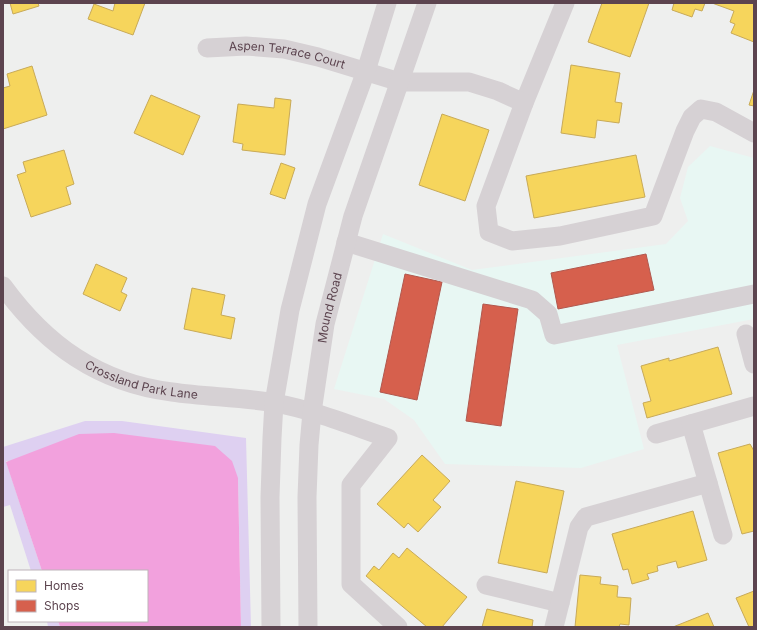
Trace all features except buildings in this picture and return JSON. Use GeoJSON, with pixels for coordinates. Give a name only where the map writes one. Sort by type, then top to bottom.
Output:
{"type":"FeatureCollection","features":[{"type":"Feature","properties":{"kind":"street"},"geometry":{"type":"LineString","coordinates":[[271,627],[270,497],[274,403],[290,310],[303,256],[318,204],[366,71],[387,3]]}},
{"type":"Feature","properties":{"kind":"street","name":"Mound Road"},"geometry":{"type":"LineString","coordinates":[[308,627],[307,496],[312,412],[325,324],[353,216],[427,3]]}},
{"type":"Feature","properties":{"kind":"street"},"geometry":{"type":"LineString","coordinates":[[565,3],[524,103],[486,206],[488,232],[512,241],[560,236],[653,216],[685,131],[692,117],[702,109],[716,112],[754,133]]}},
{"type":"Feature","properties":{"kind":"street","name":"Aspen Terrace Court"},"geometry":{"type":"LineString","coordinates":[[207,48],[246,46],[284,49],[366,71],[400,82],[469,82],[498,91],[524,103]]}},
{"type":"Feature","properties":{"kind":"street"},"geometry":{"type":"LineString","coordinates":[[346,242],[532,300],[548,314],[554,335],[754,294]]}},
{"type":"Feature","properties":{"kind":"street","name":"Crossland Park Lane"},"geometry":{"type":"LineString","coordinates":[[3,286],[21,312],[53,341],[90,368],[134,385],[171,392],[274,403],[312,412],[388,438],[351,485],[351,584],[398,627]]}},
{"type":"Feature","properties":{"kind":"street"},"geometry":{"type":"LineString","coordinates":[[746,334],[754,364]]}},
{"type":"Feature","properties":{"kind":"street"},"geometry":{"type":"LineString","coordinates":[[656,434],[754,406]]}},
{"type":"Feature","properties":{"kind":"street"},"geometry":{"type":"LineString","coordinates":[[691,424],[723,535]]}},
{"type":"Feature","properties":{"kind":"street"},"geometry":{"type":"LineString","coordinates":[[554,627],[579,527],[586,517],[708,483]]}},
{"type":"Feature","properties":{"kind":"street"},"geometry":{"type":"LineString","coordinates":[[486,584],[560,603]]}},
{"type":"Feature","properties":{"kind":"shaded area"},"geometry":{"type":"Polygon","coordinates":[[[710,146],[754,158],[754,319],[617,345],[644,449],[581,468],[445,464],[414,420],[384,399],[334,389],[383,234],[472,270],[666,244],[688,221],[680,198],[688,167],[710,146]]]}},
{"type":"Feature","properties":{"kind":"shaded area"},"geometry":{"type":"Polygon","coordinates":[[[85,421],[122,421],[246,438],[251,627],[241,627],[238,478],[6,461],[42,570],[31,570],[10,505],[3,507],[3,447],[85,421]]]}},
{"type":"Feature","properties":{"kind":"shaded area"},"geometry":{"type":"Polygon","coordinates":[[[114,433],[215,446],[232,461],[238,478],[241,627],[60,627],[58,622],[148,622],[148,570],[42,570],[6,462],[79,434],[114,433]]]}},
{"type":"Feature","properties":{"kind":"shaded area"},"geometry":{"type":"Polygon","coordinates":[[[47,622],[58,622],[60,627],[48,627],[47,622]]]}}]}
